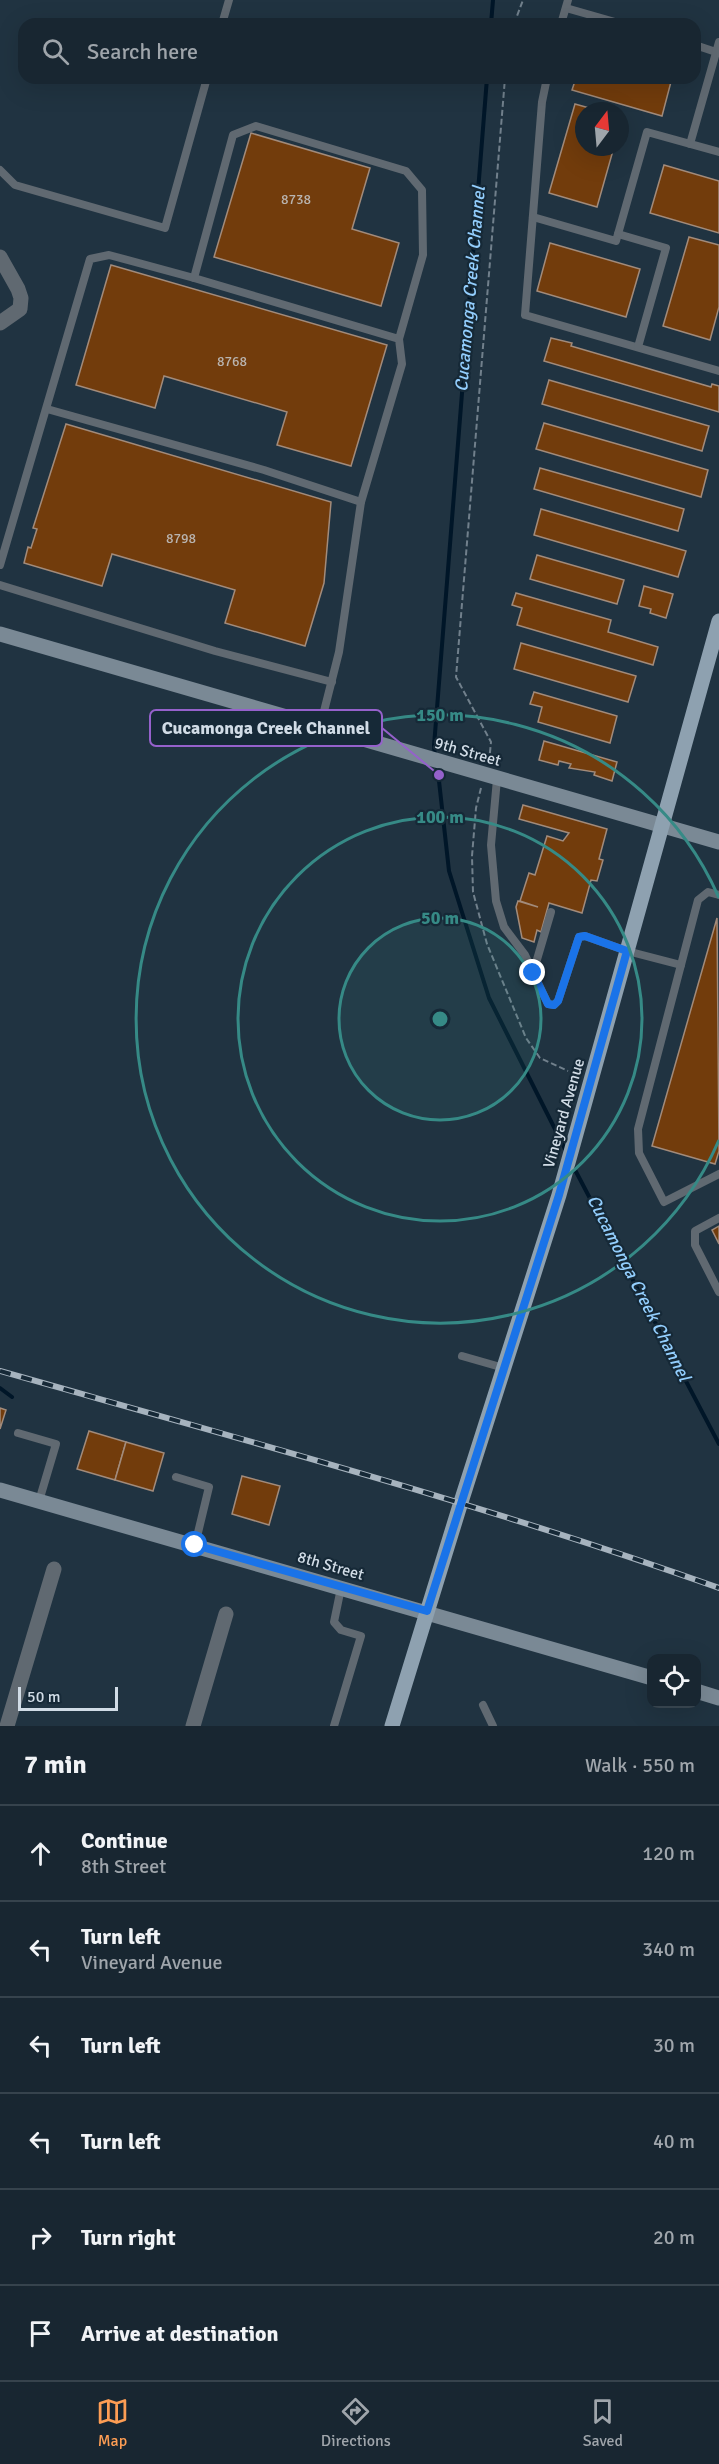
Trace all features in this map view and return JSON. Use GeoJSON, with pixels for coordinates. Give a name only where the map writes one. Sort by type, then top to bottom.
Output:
{"type":"FeatureCollection","features":[{"type":"Feature","properties":{"kind":"main road","name":"Vineyard Avenue"},"geometry":{"type":"LineString","coordinates":[[392,1726],[559,1195],[719,621]]}},
{"type":"Feature","properties":{"kind":"street"},"geometry":{"type":"LineString","coordinates":[[0,257],[21,298],[20,309],[0,323]]}},
{"type":"Feature","properties":{"kind":"street","name":"9th Street"},"geometry":{"type":"LineString","coordinates":[[0,634],[719,842]]}},
{"type":"Feature","properties":{"kind":"street","name":"8th Street"},"geometry":{"type":"LineString","coordinates":[[0,1490],[341,1586],[647,1677]]}},
{"type":"Feature","properties":{"kind":"street"},"geometry":{"type":"LineString","coordinates":[[7,1726],[54,1569]]}},
{"type":"Feature","properties":{"kind":"street"},"geometry":{"type":"LineString","coordinates":[[193,1726],[226,1614]]}},
{"type":"Feature","properties":{"kind":"street"},"geometry":{"type":"LineString","coordinates":[[701,1693],[719,1698]]}},
{"type":"Feature","properties":{"kind":"lane"},"geometry":{"type":"LineString","coordinates":[[218,0],[228,2],[224,18]]}},
{"type":"Feature","properties":{"kind":"lane"},"geometry":{"type":"LineString","coordinates":[[567,4],[606,18]]}},
{"type":"Feature","properties":{"kind":"lane"},"geometry":{"type":"LineString","coordinates":[[690,144],[719,42]]}},
{"type":"Feature","properties":{"kind":"lane"},"geometry":{"type":"LineString","coordinates":[[701,47],[716,52]]}},
{"type":"Feature","properties":{"kind":"lane"},"geometry":{"type":"LineString","coordinates":[[0,170],[15,185],[165,228],[205,84]]}},
{"type":"Feature","properties":{"kind":"lane"},"geometry":{"type":"LineString","coordinates":[[546,84],[542,102],[525,315],[719,371]]}},
{"type":"Feature","properties":{"kind":"lane"},"geometry":{"type":"LineString","coordinates":[[194,278],[233,135],[256,126],[405,171],[422,190],[423,255],[399,339],[402,364],[361,501],[339,652],[320,727]]}},
{"type":"Feature","properties":{"kind":"lane"},"geometry":{"type":"LineString","coordinates":[[533,217],[616,242],[647,132],[719,152]]}},
{"type":"Feature","properties":{"kind":"lane"},"geometry":{"type":"LineString","coordinates":[[618,234],[666,248],[638,347]]}},
{"type":"Feature","properties":{"kind":"lane"},"geometry":{"type":"LineString","coordinates":[[0,565],[90,259],[109,255],[399,339]]}},
{"type":"Feature","properties":{"kind":"lane"},"geometry":{"type":"LineString","coordinates":[[47,409],[361,501]]}},
{"type":"Feature","properties":{"kind":"lane"},"geometry":{"type":"LineString","coordinates":[[0,585],[204,647],[332,682]]}},
{"type":"Feature","properties":{"kind":"lane"},"geometry":{"type":"LineString","coordinates":[[497,778],[490,862],[496,901],[504,927],[525,955],[548,1004],[554,1005],[558,1001],[579,937],[585,936],[627,951],[681,965]]}},
{"type":"Feature","properties":{"kind":"lane"},"geometry":{"type":"LineString","coordinates":[[719,895],[708,892],[698,900],[638,1129],[639,1154],[664,1202],[719,1174]]}},
{"type":"Feature","properties":{"kind":"lane"},"geometry":{"type":"LineString","coordinates":[[533,973],[551,912]]}},
{"type":"Feature","properties":{"kind":"lane"},"geometry":{"type":"LineString","coordinates":[[719,1218],[695,1230],[695,1245],[719,1292]]}},
{"type":"Feature","properties":{"kind":"lane"},"geometry":{"type":"LineString","coordinates":[[462,1356],[504,1368]]}},
{"type":"Feature","properties":{"kind":"lane"},"geometry":{"type":"LineString","coordinates":[[18,1433],[56,1444],[39,1501]]}},
{"type":"Feature","properties":{"kind":"lane"},"geometry":{"type":"LineString","coordinates":[[176,1477],[209,1487],[195,1545]]}},
{"type":"Feature","properties":{"kind":"lane"},"geometry":{"type":"LineString","coordinates":[[334,1726],[361,1636],[341,1629],[334,1622],[341,1586]]}},
{"type":"Feature","properties":{"kind":"lane"},"geometry":{"type":"LineString","coordinates":[[483,1705],[493,1726]]}},
{"type":"Feature","properties":{"kind":"path"},"geometry":{"type":"LineString","coordinates":[[516,18],[523,0]]}},
{"type":"Feature","properties":{"kind":"path"},"geometry":{"type":"LineString","coordinates":[[491,757],[491,742],[462,692],[456,677],[505,84]]}},
{"type":"Feature","properties":{"kind":"path"},"geometry":{"type":"LineString","coordinates":[[479,792],[472,856],[473,892],[487,944],[526,1038],[540,1058],[568,1071]]}},
{"type":"Feature","properties":{"kind":"building"},"geometry":{"type":"Polygon","coordinates":[[[574,84],[670,84],[662,116],[629,106],[629,102],[614,102],[572,90],[574,84]]]}},
{"type":"Feature","properties":{"kind":"building"},"geometry":{"type":"Polygon","coordinates":[[[575,104],[575,156],[611,156],[597,207],[549,193],[575,104]]]}},
{"type":"Feature","properties":{"kind":"building"},"geometry":{"type":"Polygon","coordinates":[[[251,133],[370,168],[352,229],[399,243],[381,306],[214,257],[251,133]]]}},
{"type":"Feature","properties":{"kind":"building"},"geometry":{"type":"Polygon","coordinates":[[[664,165],[719,181],[719,233],[650,213],[664,165]]]}},
{"type":"Feature","properties":{"kind":"building"},"geometry":{"type":"Polygon","coordinates":[[[689,237],[719,245],[719,307],[710,340],[663,326],[689,237]]]}},
{"type":"Feature","properties":{"kind":"building"},"geometry":{"type":"Polygon","coordinates":[[[550,243],[640,269],[626,317],[537,291],[550,243]]]}},
{"type":"Feature","properties":{"kind":"building"},"geometry":{"type":"Polygon","coordinates":[[[111,265],[387,345],[351,466],[277,445],[287,412],[164,376],[155,408],[76,385],[111,265]]]}},
{"type":"Feature","properties":{"kind":"building"},"geometry":{"type":"Polygon","coordinates":[[[551,338],[711,387],[712,384],[719,386],[719,412],[544,361],[551,338]]]}},
{"type":"Feature","properties":{"kind":"building"},"geometry":{"type":"Polygon","coordinates":[[[549,380],[709,426],[702,451],[542,404],[549,380]]]}},
{"type":"Feature","properties":{"kind":"building"},"geometry":{"type":"Polygon","coordinates":[[[544,423],[708,470],[701,497],[536,449],[544,423]]]}},
{"type":"Feature","properties":{"kind":"building"},"geometry":{"type":"Polygon","coordinates":[[[66,424],[331,502],[324,583],[305,646],[225,623],[235,590],[112,554],[102,586],[24,563],[28,547],[31,548],[37,529],[33,528],[66,424]]]}},
{"type":"Feature","properties":{"kind":"building"},"geometry":{"type":"Polygon","coordinates":[[[540,468],[684,509],[678,531],[534,489],[540,468]]]}},
{"type":"Feature","properties":{"kind":"building"},"geometry":{"type":"Polygon","coordinates":[[[541,509],[686,551],[678,577],[534,535],[541,509]]]}},
{"type":"Feature","properties":{"kind":"building"},"geometry":{"type":"Polygon","coordinates":[[[537,555],[624,580],[617,604],[530,579],[537,555]]]}},
{"type":"Feature","properties":{"kind":"building"},"geometry":{"type":"Polygon","coordinates":[[[644,586],[673,594],[666,618],[650,613],[651,609],[639,606],[644,586]]]}},
{"type":"Feature","properties":{"kind":"building"},"geometry":{"type":"Polygon","coordinates":[[[516,593],[611,620],[608,632],[658,647],[653,665],[517,625],[522,608],[512,605],[516,593]]]}},
{"type":"Feature","properties":{"kind":"building"},"geometry":{"type":"Polygon","coordinates":[[[521,643],[636,676],[628,702],[514,669],[521,643]]]}},
{"type":"Feature","properties":{"kind":"building"},"geometry":{"type":"Polygon","coordinates":[[[534,692],[617,716],[610,743],[538,722],[542,707],[530,704],[534,692]]]}},
{"type":"Feature","properties":{"kind":"building"},"geometry":{"type":"Polygon","coordinates":[[[544,741],[617,762],[612,781],[594,775],[595,772],[569,768],[571,764],[559,761],[558,765],[539,760],[544,741]]]}},
{"type":"Feature","properties":{"kind":"building"},"geometry":{"type":"Polygon","coordinates":[[[523,805],[607,829],[599,859],[603,860],[597,881],[591,880],[582,913],[549,903],[541,932],[537,930],[534,942],[522,938],[516,907],[518,901],[538,907],[520,901],[529,873],[535,875],[547,836],[563,841],[569,833],[519,819],[523,805]]]}},
{"type":"Feature","properties":{"kind":"building"},"geometry":{"type":"Polygon","coordinates":[[[717,918],[719,1151],[715,1164],[652,1146],[717,918]]]}},
{"type":"Feature","properties":{"kind":"building"},"geometry":{"type":"Polygon","coordinates":[[[719,1226],[719,1244],[712,1230],[719,1226]]]}},
{"type":"Feature","properties":{"kind":"building"},"geometry":{"type":"Polygon","coordinates":[[[0,1408],[6,1410],[0,1429],[0,1408]]]}},
{"type":"Feature","properties":{"kind":"building"},"geometry":{"type":"Polygon","coordinates":[[[89,1431],[126,1442],[115,1480],[77,1469],[89,1431]]]}},
{"type":"Feature","properties":{"kind":"building"},"geometry":{"type":"Polygon","coordinates":[[[126,1442],[164,1453],[153,1491],[115,1480],[126,1442]]]}},
{"type":"Feature","properties":{"kind":"building"},"geometry":{"type":"Polygon","coordinates":[[[242,1476],[280,1486],[269,1525],[232,1514],[242,1476]]]}},
{"type":"Feature","properties":{"kind":"waterway","name":"Cucamonga Creek Channel"},"geometry":{"type":"LineString","coordinates":[[492,18],[493,0]]}},
{"type":"Feature","properties":{"kind":"waterway","name":"Cucamonga Creek Channel"},"geometry":{"type":"LineString","coordinates":[[435,756],[487,84]]}},
{"type":"Feature","properties":{"kind":"waterway","name":"Cucamonga Creek Channel"},"geometry":{"type":"LineString","coordinates":[[437,763],[449,871],[489,998],[566,1151]]}},
{"type":"Feature","properties":{"kind":"waterway","name":"Cucamonga Creek Channel"},"geometry":{"type":"LineString","coordinates":[[573,1166],[719,1444]]}},
{"type":"Feature","properties":{"kind":"waterway"},"geometry":{"type":"LineString","coordinates":[[0,1388],[12,1397]]}},
{"type":"Feature","properties":{"kind":"railway"},"geometry":{"type":"LineString","coordinates":[[0,1371],[451,1500],[719,1588]]}},
{"type":"Feature","properties":{"kind":"place","name":"Cucamonga Creek Channel"},"geometry":{"type":"Point","coordinates":[439,775]}},
{"type":"Feature","properties":{"kind":"route"},"geometry":{"type":"LineString","coordinates":[[195,1545],[427,1611],[559,1195],[627,951],[585,936],[579,937],[558,1001],[554,1005],[548,1004],[544,998],[533,973]]}}]}
